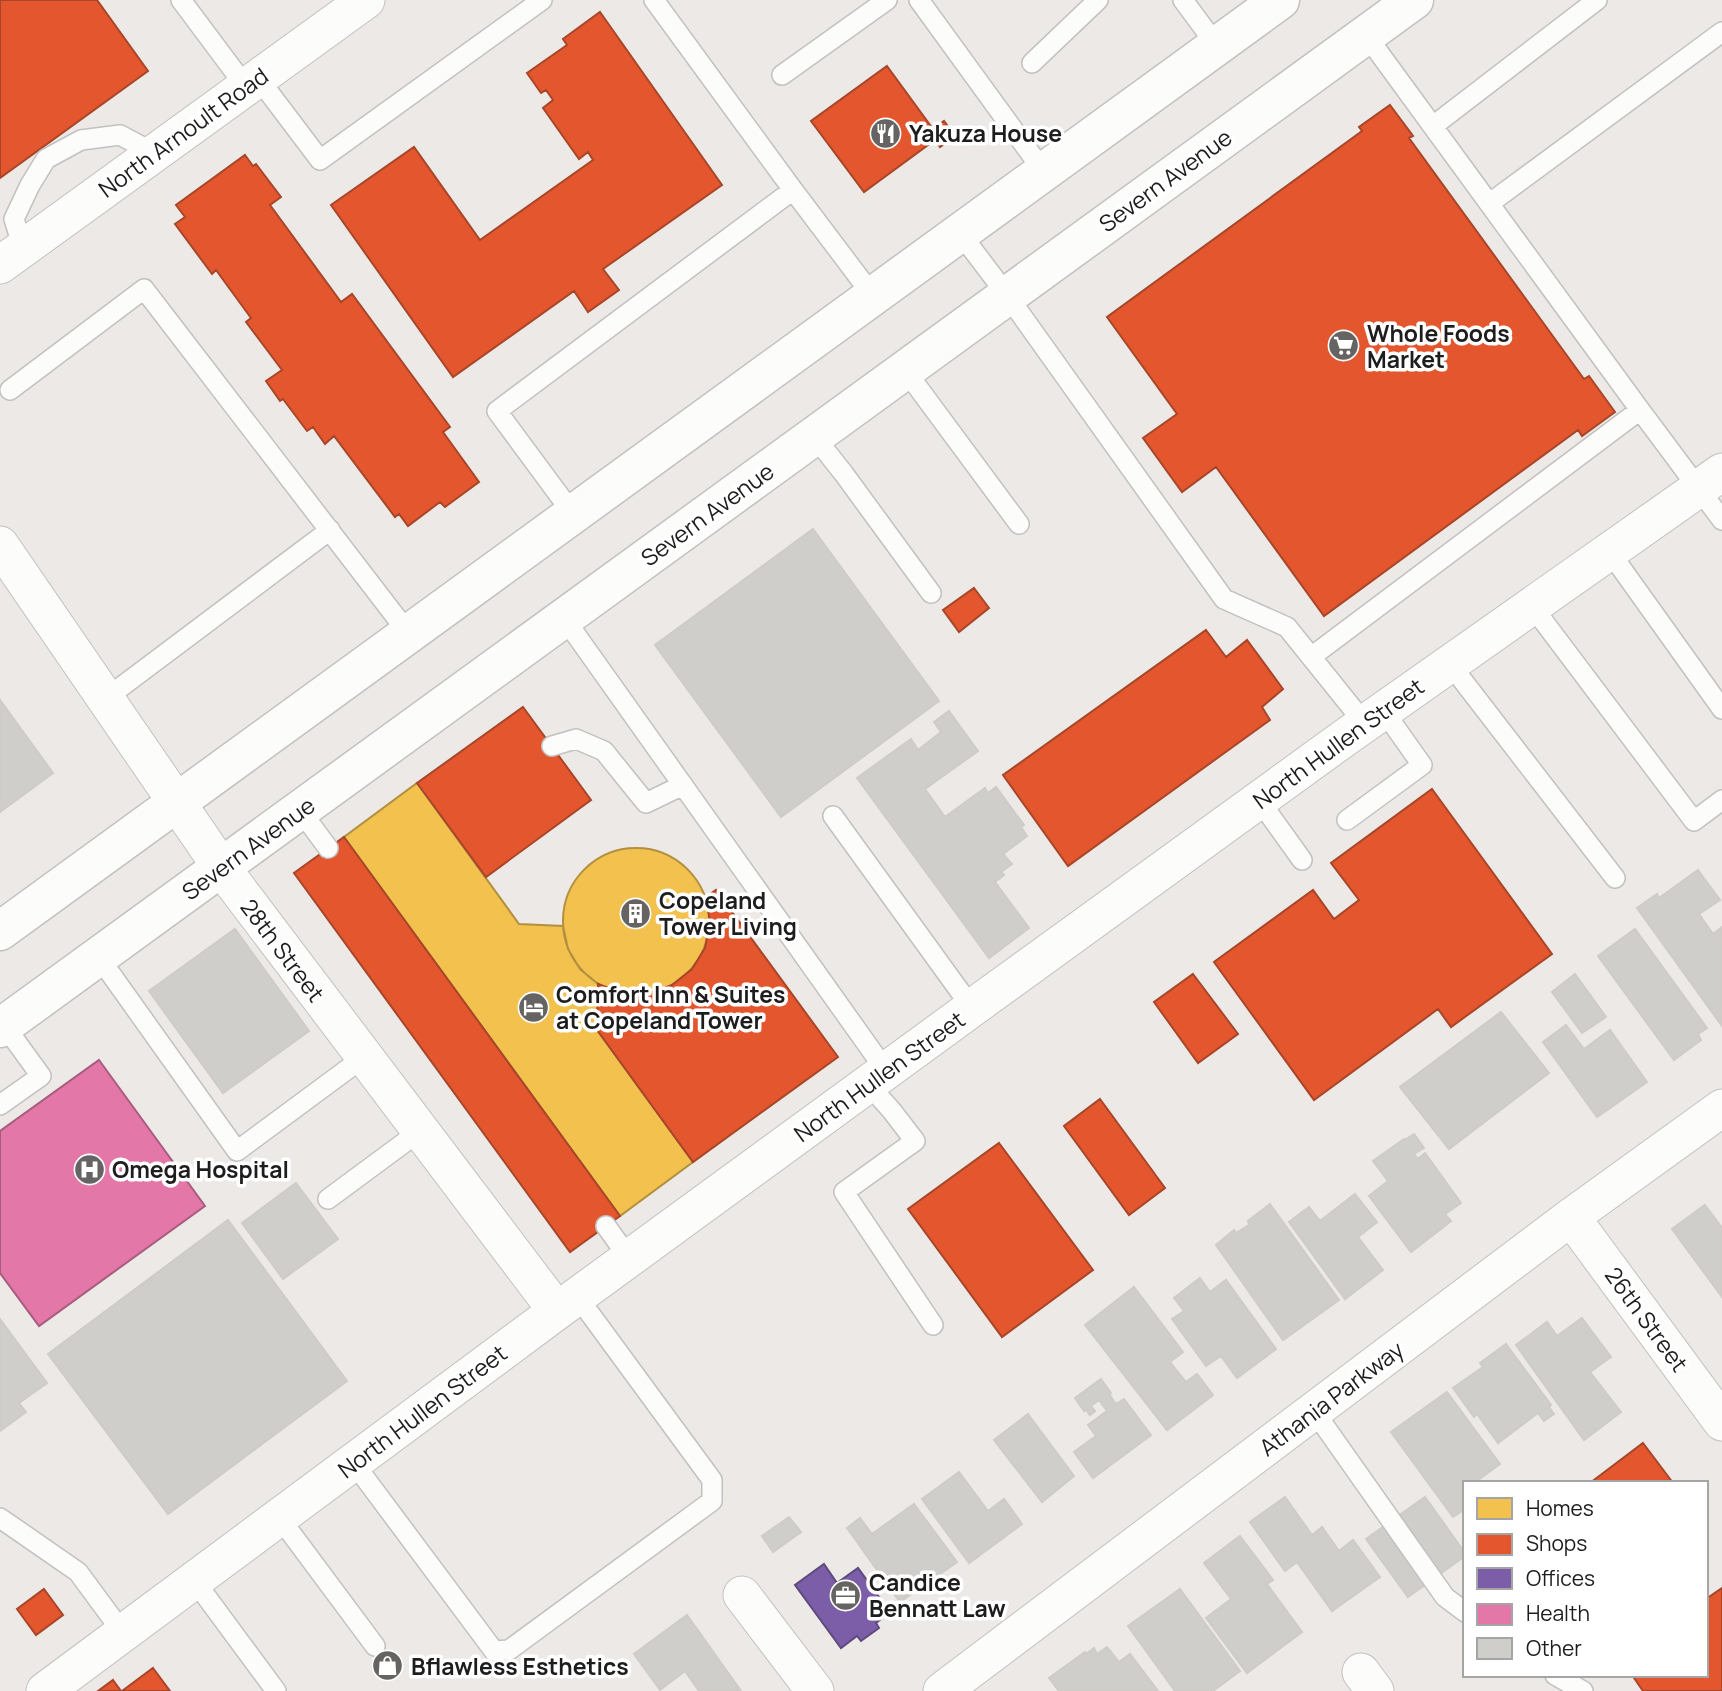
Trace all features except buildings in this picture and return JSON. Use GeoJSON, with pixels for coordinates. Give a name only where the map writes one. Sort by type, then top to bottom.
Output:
{"type":"FeatureCollection","features":[{"type":"Feature","properties":{"kind":"street","name":"North Arnoult Road"},"geometry":{"type":"LineString","coordinates":[[12,256],[366,0]]}},
{"type":"Feature","properties":{"kind":"street"},"geometry":{"type":"LineString","coordinates":[[0,931],[1280,0]]}},
{"type":"Feature","properties":{"kind":"street","name":"Severn Avenue"},"geometry":{"type":"LineString","coordinates":[[2,1027],[1414,0]]}},
{"type":"Feature","properties":{"kind":"street","name":"North Hullen Street"},"geometry":{"type":"LineString","coordinates":[[45,1691],[567,1303],[877,1077],[1374,717],[1710,480]]}},
{"type":"Feature","properties":{"kind":"street","name":"28th Street"},"geometry":{"type":"LineString","coordinates":[[0,545],[221,867],[420,1131],[567,1303]]}},
{"type":"Feature","properties":{"kind":"street","name":"Athania Parkway"},"geometry":{"type":"LineString","coordinates":[[942,1691],[1571,1217],[1722,1108]]}},
{"type":"Feature","properties":{"kind":"street","name":"26th Street"},"geometry":{"type":"LineString","coordinates":[[1571,1217],[1722,1422]]}},
{"type":"Feature","properties":{"kind":"street"},"geometry":{"type":"LineString","coordinates":[[742,1595],[816,1691]]}},
{"type":"Feature","properties":{"kind":"lane"},"geometry":{"type":"LineString","coordinates":[[181,0],[320,160],[542,0]]}},
{"type":"Feature","properties":{"kind":"lane"},"geometry":{"type":"LineString","coordinates":[[654,0],[873,296]]}},
{"type":"Feature","properties":{"kind":"lane"},"geometry":{"type":"LineString","coordinates":[[782,75],[887,0]]}},
{"type":"Feature","properties":{"kind":"lane"},"geometry":{"type":"LineString","coordinates":[[919,0],[1044,172]]}},
{"type":"Feature","properties":{"kind":"lane"},"geometry":{"type":"LineString","coordinates":[[1032,63],[1098,0]]}},
{"type":"Feature","properties":{"kind":"lane"},"geometry":{"type":"LineString","coordinates":[[1183,0],[1217,46]]}},
{"type":"Feature","properties":{"kind":"lane"},"geometry":{"type":"LineString","coordinates":[[1433,126],[1597,0]]}},
{"type":"Feature","properties":{"kind":"lane"},"geometry":{"type":"LineString","coordinates":[[1490,203],[1722,32]]}},
{"type":"Feature","properties":{"kind":"lane"},"geometry":{"type":"LineString","coordinates":[[1366,35],[1640,410],[1710,480],[1722,520]]}},
{"type":"Feature","properties":{"kind":"lane"},"geometry":{"type":"LineString","coordinates":[[12,256],[14,219],[46,159],[82,140],[120,135],[154,153]]}},
{"type":"Feature","properties":{"kind":"lane"},"geometry":{"type":"LineString","coordinates":[[573,514],[497,411],[793,190]]}},
{"type":"Feature","properties":{"kind":"lane"},"geometry":{"type":"LineString","coordinates":[[960,233],[1224,599],[1287,627],[1311,657],[1422,765],[1347,820]]}},
{"type":"Feature","properties":{"kind":"lane"},"geometry":{"type":"LineString","coordinates":[[10,390],[144,289],[409,634]]}},
{"type":"Feature","properties":{"kind":"lane"},"geometry":{"type":"LineString","coordinates":[[905,370],[1019,524]]}},
{"type":"Feature","properties":{"kind":"lane"},"geometry":{"type":"LineString","coordinates":[[1311,657],[1640,410]]}},
{"type":"Feature","properties":{"kind":"lane"},"geometry":{"type":"LineString","coordinates":[[814,436],[931,593]]}},
{"type":"Feature","properties":{"kind":"lane"},"geometry":{"type":"LineString","coordinates":[[105,699],[330,530]]}},
{"type":"Feature","properties":{"kind":"lane"},"geometry":{"type":"LineString","coordinates":[[1609,551],[1722,709]]}},
{"type":"Feature","properties":{"kind":"lane"},"geometry":{"type":"LineString","coordinates":[[1532,606],[1694,821],[1722,800]]}},
{"type":"Feature","properties":{"kind":"lane"},"geometry":{"type":"LineString","coordinates":[[564,618],[683,785],[877,1077],[892,1111],[915,1141],[844,1192],[933,1325]]}},
{"type":"Feature","properties":{"kind":"lane"},"geometry":{"type":"LineString","coordinates":[[1450,664],[1615,878]]}},
{"type":"Feature","properties":{"kind":"lane"},"geometry":{"type":"LineString","coordinates":[[552,746],[576,739],[604,751],[646,803],[683,785]]}},
{"type":"Feature","properties":{"kind":"lane"},"geometry":{"type":"LineString","coordinates":[[1259,800],[1302,860]]}},
{"type":"Feature","properties":{"kind":"lane"},"geometry":{"type":"LineString","coordinates":[[300,810],[328,848]]}},
{"type":"Feature","properties":{"kind":"lane"},"geometry":{"type":"LineString","coordinates":[[833,816],[972,1008]]}},
{"type":"Feature","properties":{"kind":"lane"},"geometry":{"type":"LineString","coordinates":[[98,956],[237,1151],[364,1057]]}},
{"type":"Feature","properties":{"kind":"lane"},"geometry":{"type":"LineString","coordinates":[[0,1105],[41,1076],[2,1027]]}},
{"type":"Feature","properties":{"kind":"lane"},"geometry":{"type":"LineString","coordinates":[[328,1199],[420,1131]]}},
{"type":"Feature","properties":{"kind":"lane"},"geometry":{"type":"LineString","coordinates":[[606,1226],[629,1258]]}},
{"type":"Feature","properties":{"kind":"lane"},"geometry":{"type":"LineString","coordinates":[[353,1462],[494,1651],[509,1650],[712,1501],[712,1480],[567,1303]]}},
{"type":"Feature","properties":{"kind":"lane"},"geometry":{"type":"LineString","coordinates":[[1314,1411],[1445,1597],[1463,1610]]}},
{"type":"Feature","properties":{"kind":"lane"},"geometry":{"type":"LineString","coordinates":[[279,1517],[375,1646]]}},
{"type":"Feature","properties":{"kind":"lane"},"geometry":{"type":"LineString","coordinates":[[0,1518],[79,1572],[123,1633]]}},
{"type":"Feature","properties":{"kind":"lane"},"geometry":{"type":"LineString","coordinates":[[194,1580],[276,1691]]}},
{"type":"Feature","properties":{"kind":"lane"},"geometry":{"type":"LineString","coordinates":[[1558,1677],[1583,1691]]}},
{"type":"Feature","properties":{"kind":"place","name":"Yakuza House"},"geometry":{"type":"Point","coordinates":[886,133]}},
{"type":"Feature","properties":{"kind":"place","name":"Whole Foods Market"},"geometry":{"type":"Point","coordinates":[1344,346]}},
{"type":"Feature","properties":{"kind":"place","name":"Copeland Tower Living"},"geometry":{"type":"Point","coordinates":[636,913]}},
{"type":"Feature","properties":{"kind":"place","name":"Comfort Inn & Suites at Copeland Tower"},"geometry":{"type":"Point","coordinates":[533,1007]}},
{"type":"Feature","properties":{"kind":"place","name":"Omega Hospital"},"geometry":{"type":"Point","coordinates":[89,1169]}},
{"type":"Feature","properties":{"kind":"place","name":"Candice Bennatt Law"},"geometry":{"type":"Point","coordinates":[846,1595]}},
{"type":"Feature","properties":{"kind":"place","name":"Bflawless Esthetics"},"geometry":{"type":"Point","coordinates":[388,1666]}}]}
